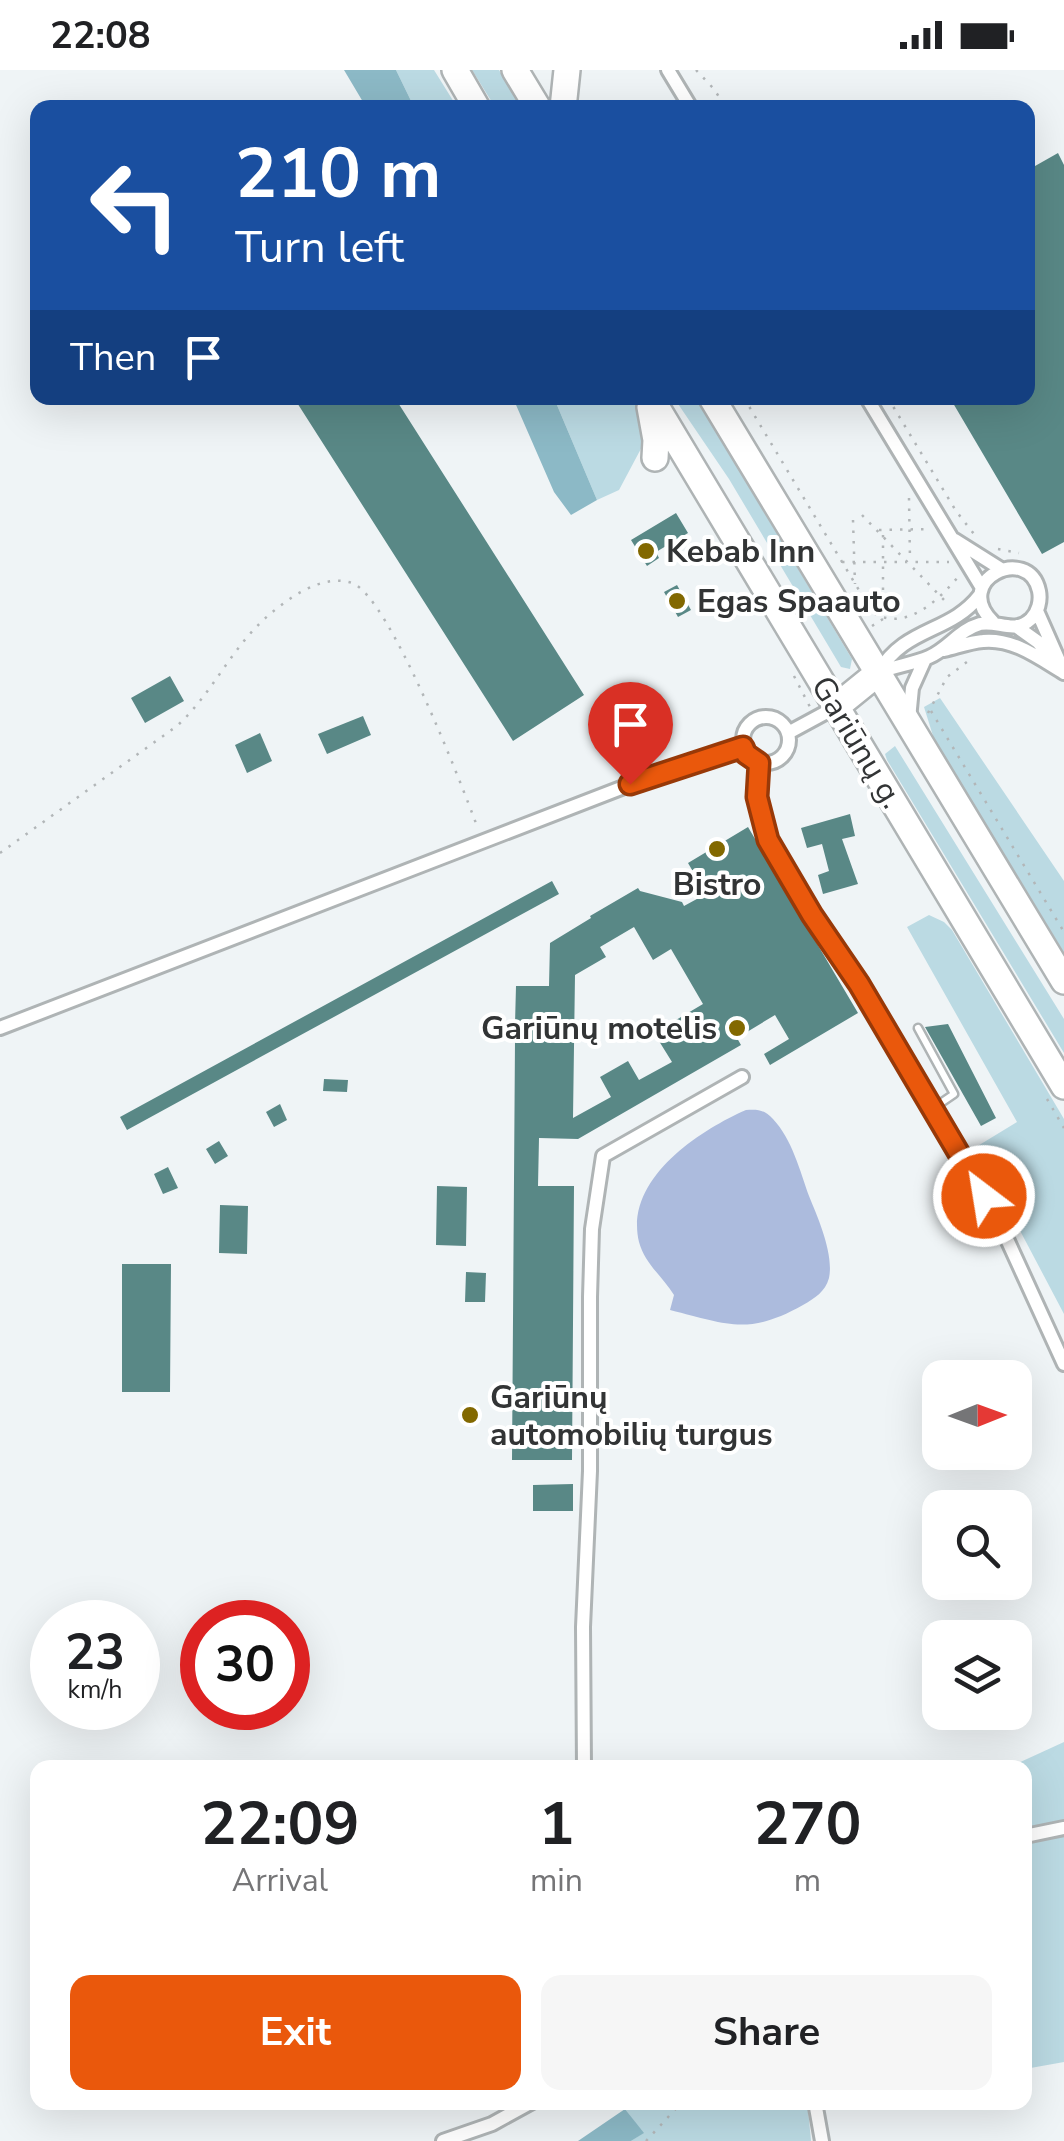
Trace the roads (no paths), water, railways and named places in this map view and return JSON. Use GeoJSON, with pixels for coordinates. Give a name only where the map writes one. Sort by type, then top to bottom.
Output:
{"type":"FeatureCollection","features":[{"type":"Feature","properties":{"kind":"highway"},"geometry":{"type":"LineString","coordinates":[[455,70],[472,100]]}},
{"type":"Feature","properties":{"kind":"highway"},"geometry":{"type":"LineString","coordinates":[[515,70],[533,100]]}},
{"type":"Feature","properties":{"kind":"highway"},"geometry":{"type":"LineString","coordinates":[[565,100],[567,70]]}},
{"type":"Feature","properties":{"kind":"highway"},"geometry":{"type":"LineString","coordinates":[[650,405],[655,458]]}},
{"type":"Feature","properties":{"kind":"highway","name":"Gariūnų g."},"geometry":{"type":"LineString","coordinates":[[653,405],[1064,1086]]}},
{"type":"Feature","properties":{"kind":"highway","name":"Gariūnų g."},"geometry":{"type":"LineString","coordinates":[[716,405],[878,674],[920,717],[1064,980]]}},
{"type":"Feature","properties":{"kind":"highway"},"geometry":{"type":"LineString","coordinates":[[836,707],[878,674]]}},
{"type":"Feature","properties":{"kind":"highway"},"geometry":{"type":"LineString","coordinates":[[931,906],[963,919]]}},
{"type":"Feature","properties":{"kind":"street"},"geometry":{"type":"LineString","coordinates":[[668,70],[686,100]]}},
{"type":"Feature","properties":{"kind":"street"},"geometry":{"type":"LineString","coordinates":[[872,405],[950,534],[981,592],[986,615],[994,622],[1017,627],[1038,642],[1064,672]]}},
{"type":"Feature","properties":{"kind":"street"},"geometry":{"type":"LineString","coordinates":[[950,534],[1001,569],[1018,569],[1033,578],[1040,594],[1037,611],[1017,627]]}},
{"type":"Feature","properties":{"kind":"street"},"geometry":{"type":"LineString","coordinates":[[878,674],[894,650],[909,639],[964,613],[987,579],[1001,569]]}},
{"type":"Feature","properties":{"kind":"street"},"geometry":{"type":"LineString","coordinates":[[1037,611],[1064,672]]}},
{"type":"Feature","properties":{"kind":"street"},"geometry":{"type":"LineString","coordinates":[[944,650],[963,632],[994,622]]}},
{"type":"Feature","properties":{"kind":"street"},"geometry":{"type":"LineString","coordinates":[[878,674],[899,664],[984,641],[1015,645],[1064,672]]}},
{"type":"Feature","properties":{"kind":"street"},"geometry":{"type":"LineString","coordinates":[[920,717],[912,688],[925,660]]}},
{"type":"Feature","properties":{"kind":"street"},"geometry":{"type":"LineString","coordinates":[[788,734],[836,707]]}},
{"type":"Feature","properties":{"kind":"street"},"geometry":{"type":"LineString","coordinates":[[760,718],[780,722],[788,734],[788,747],[780,758],[759,763],[743,747],[748,726],[760,718]]}},
{"type":"Feature","properties":{"kind":"street"},"geometry":{"type":"LineString","coordinates":[[0,1028],[660,773],[743,747]]}},
{"type":"Feature","properties":{"kind":"street"},"geometry":{"type":"LineString","coordinates":[[759,763],[757,797],[768,840],[859,984],[1001,1226],[1064,1364]]}},
{"type":"Feature","properties":{"kind":"street"},"geometry":{"type":"LineString","coordinates":[[584,1760],[582,1627],[590,1472],[590,1280],[592,1229],[604,1156],[742,1077]]}},
{"type":"Feature","properties":{"kind":"street"},"geometry":{"type":"LineString","coordinates":[[1032,1835],[1064,1828]]}},
{"type":"Feature","properties":{"kind":"street"},"geometry":{"type":"LineString","coordinates":[[443,2141],[492,2124],[517,2110]]}},
{"type":"Feature","properties":{"kind":"street"},"geometry":{"type":"LineString","coordinates":[[816,2110],[822,2141]]}},
{"type":"Feature","properties":{"kind":"lane"},"geometry":{"type":"LineString","coordinates":[[918,1028],[954,1094],[932,1109]]}},
{"type":"Feature","properties":{"kind":"place","name":"Kebab Inn"},"geometry":{"type":"Point","coordinates":[646,551]}},
{"type":"Feature","properties":{"kind":"place","name":"Egas Spaauto"},"geometry":{"type":"Point","coordinates":[677,601]}},
{"type":"Feature","properties":{"kind":"place","name":"Bistro"},"geometry":{"type":"Point","coordinates":[717,849]}},
{"type":"Feature","properties":{"kind":"place","name":"Gariūnų motelis"},"geometry":{"type":"Point","coordinates":[737,1028]}},
{"type":"Feature","properties":{"kind":"place","name":"Gariūnų automobilių turgus"},"geometry":{"type":"Point","coordinates":[470,1415]}}]}
